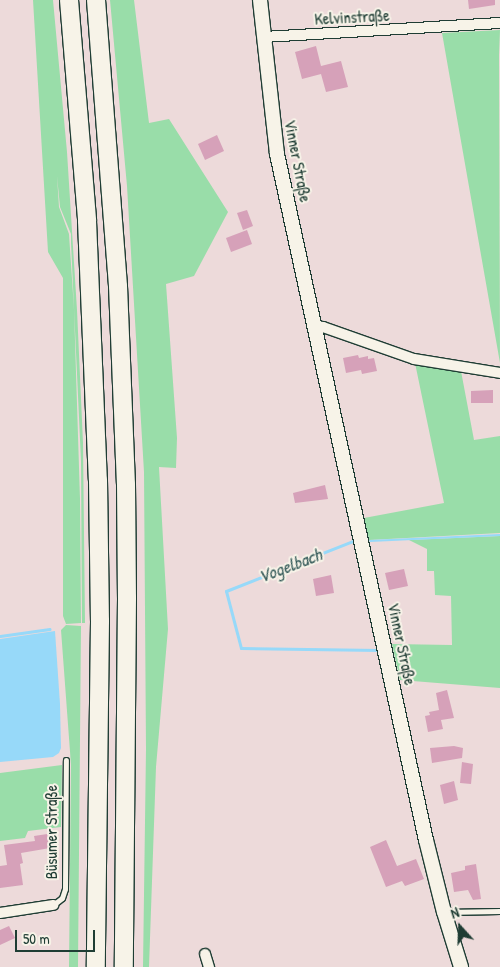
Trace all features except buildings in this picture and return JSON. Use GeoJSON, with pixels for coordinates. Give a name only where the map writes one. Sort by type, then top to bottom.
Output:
{"type":"FeatureCollection","features":[{"type":"Feature","properties":{"kind":"highway"},"geometry":{"type":"LineString","coordinates":[[69,0],[87,221],[99,506],[100,622],[96,967]]}},
{"type":"Feature","properties":{"kind":"highway"},"geometry":{"type":"LineString","coordinates":[[96,0],[118,286],[126,475],[127,608],[124,967]]}},
{"type":"Feature","properties":{"kind":"street","name":"Vinner Straße"},"geometry":{"type":"LineString","coordinates":[[260,0],[273,133],[444,912],[461,967]]}},
{"type":"Feature","properties":{"kind":"street","name":"Kelvinstraße"},"geometry":{"type":"LineString","coordinates":[[264,37],[500,23]]}},
{"type":"Feature","properties":{"kind":"street"},"geometry":{"type":"LineString","coordinates":[[314,326],[323,327],[414,359],[500,373]]}},
{"type":"Feature","properties":{"kind":"street","name":"Büsumer Straße"},"geometry":{"type":"LineString","coordinates":[[0,913],[53,905]]}},
{"type":"Feature","properties":{"kind":"street"},"geometry":{"type":"LineString","coordinates":[[205,954],[209,967]]}},
{"type":"Feature","properties":{"kind":"lane","name":"Büsumer Straße"},"geometry":{"type":"LineString","coordinates":[[53,905],[62,898],[65,889],[66,760]]}},
{"type":"Feature","properties":{"kind":"lane"},"geometry":{"type":"LineString","coordinates":[[444,912],[500,911]]}},
{"type":"Feature","properties":{"kind":"green space"},"geometry":{"type":"Polygon","coordinates":[[[33,0],[53,0],[67,152],[83,443],[85,623],[82,623],[81,461],[71,234],[60,207],[57,176],[59,207],[69,234],[74,309],[80,499],[81,623],[66,624],[63,616],[63,278],[48,252],[33,0]]]}},
{"type":"Feature","properties":{"kind":"green space"},"geometry":{"type":"Polygon","coordinates":[[[110,0],[134,0],[149,123],[169,119],[228,212],[194,276],[166,284],[177,438],[176,468],[159,467],[168,629],[156,767],[149,967],[143,967],[146,749],[144,472],[127,186],[110,0]]]}},
{"type":"Feature","properties":{"kind":"green space"},"geometry":{"type":"Polygon","coordinates":[[[500,30],[499,55],[500,363],[442,33],[500,30]]]}},
{"type":"Feature","properties":{"kind":"green space"},"geometry":{"type":"Polygon","coordinates":[[[415,363],[461,371],[474,440],[500,436],[500,533],[369,540],[364,518],[444,503],[415,363]]]}},
{"type":"Feature","properties":{"kind":"green space"},"geometry":{"type":"Polygon","coordinates":[[[500,536],[500,688],[400,680],[392,644],[452,645],[451,596],[435,595],[434,571],[427,571],[427,549],[409,540],[500,536]]]}},
{"type":"Feature","properties":{"kind":"green space"},"geometry":{"type":"Polygon","coordinates":[[[66,625],[81,626],[78,967],[69,967],[71,765],[61,630],[66,625]]]}},
{"type":"Feature","properties":{"kind":"green space"},"geometry":{"type":"Polygon","coordinates":[[[62,765],[61,827],[28,831],[25,838],[0,841],[0,773],[62,765]]]}},
{"type":"Feature","properties":{"kind":"water"},"geometry":{"type":"Polygon","coordinates":[[[500,534],[500,536],[370,542],[369,540],[500,534]]]}},
{"type":"Feature","properties":{"kind":"water"},"geometry":{"type":"Polygon","coordinates":[[[55,631],[60,704],[61,748],[59,753],[53,757],[0,762],[0,639],[55,631]]]}},
{"type":"Feature","properties":{"kind":"waterway","name":"Vogelbach"},"geometry":{"type":"LineString","coordinates":[[226,591],[353,541]]}},
{"type":"Feature","properties":{"kind":"waterway"},"geometry":{"type":"LineString","coordinates":[[226,591],[241,648],[379,650]]}},
{"type":"Feature","properties":{"kind":"waterway","name":"Vogelbach"},"geometry":{"type":"LineString","coordinates":[[0,636],[50,629]]}}]}
